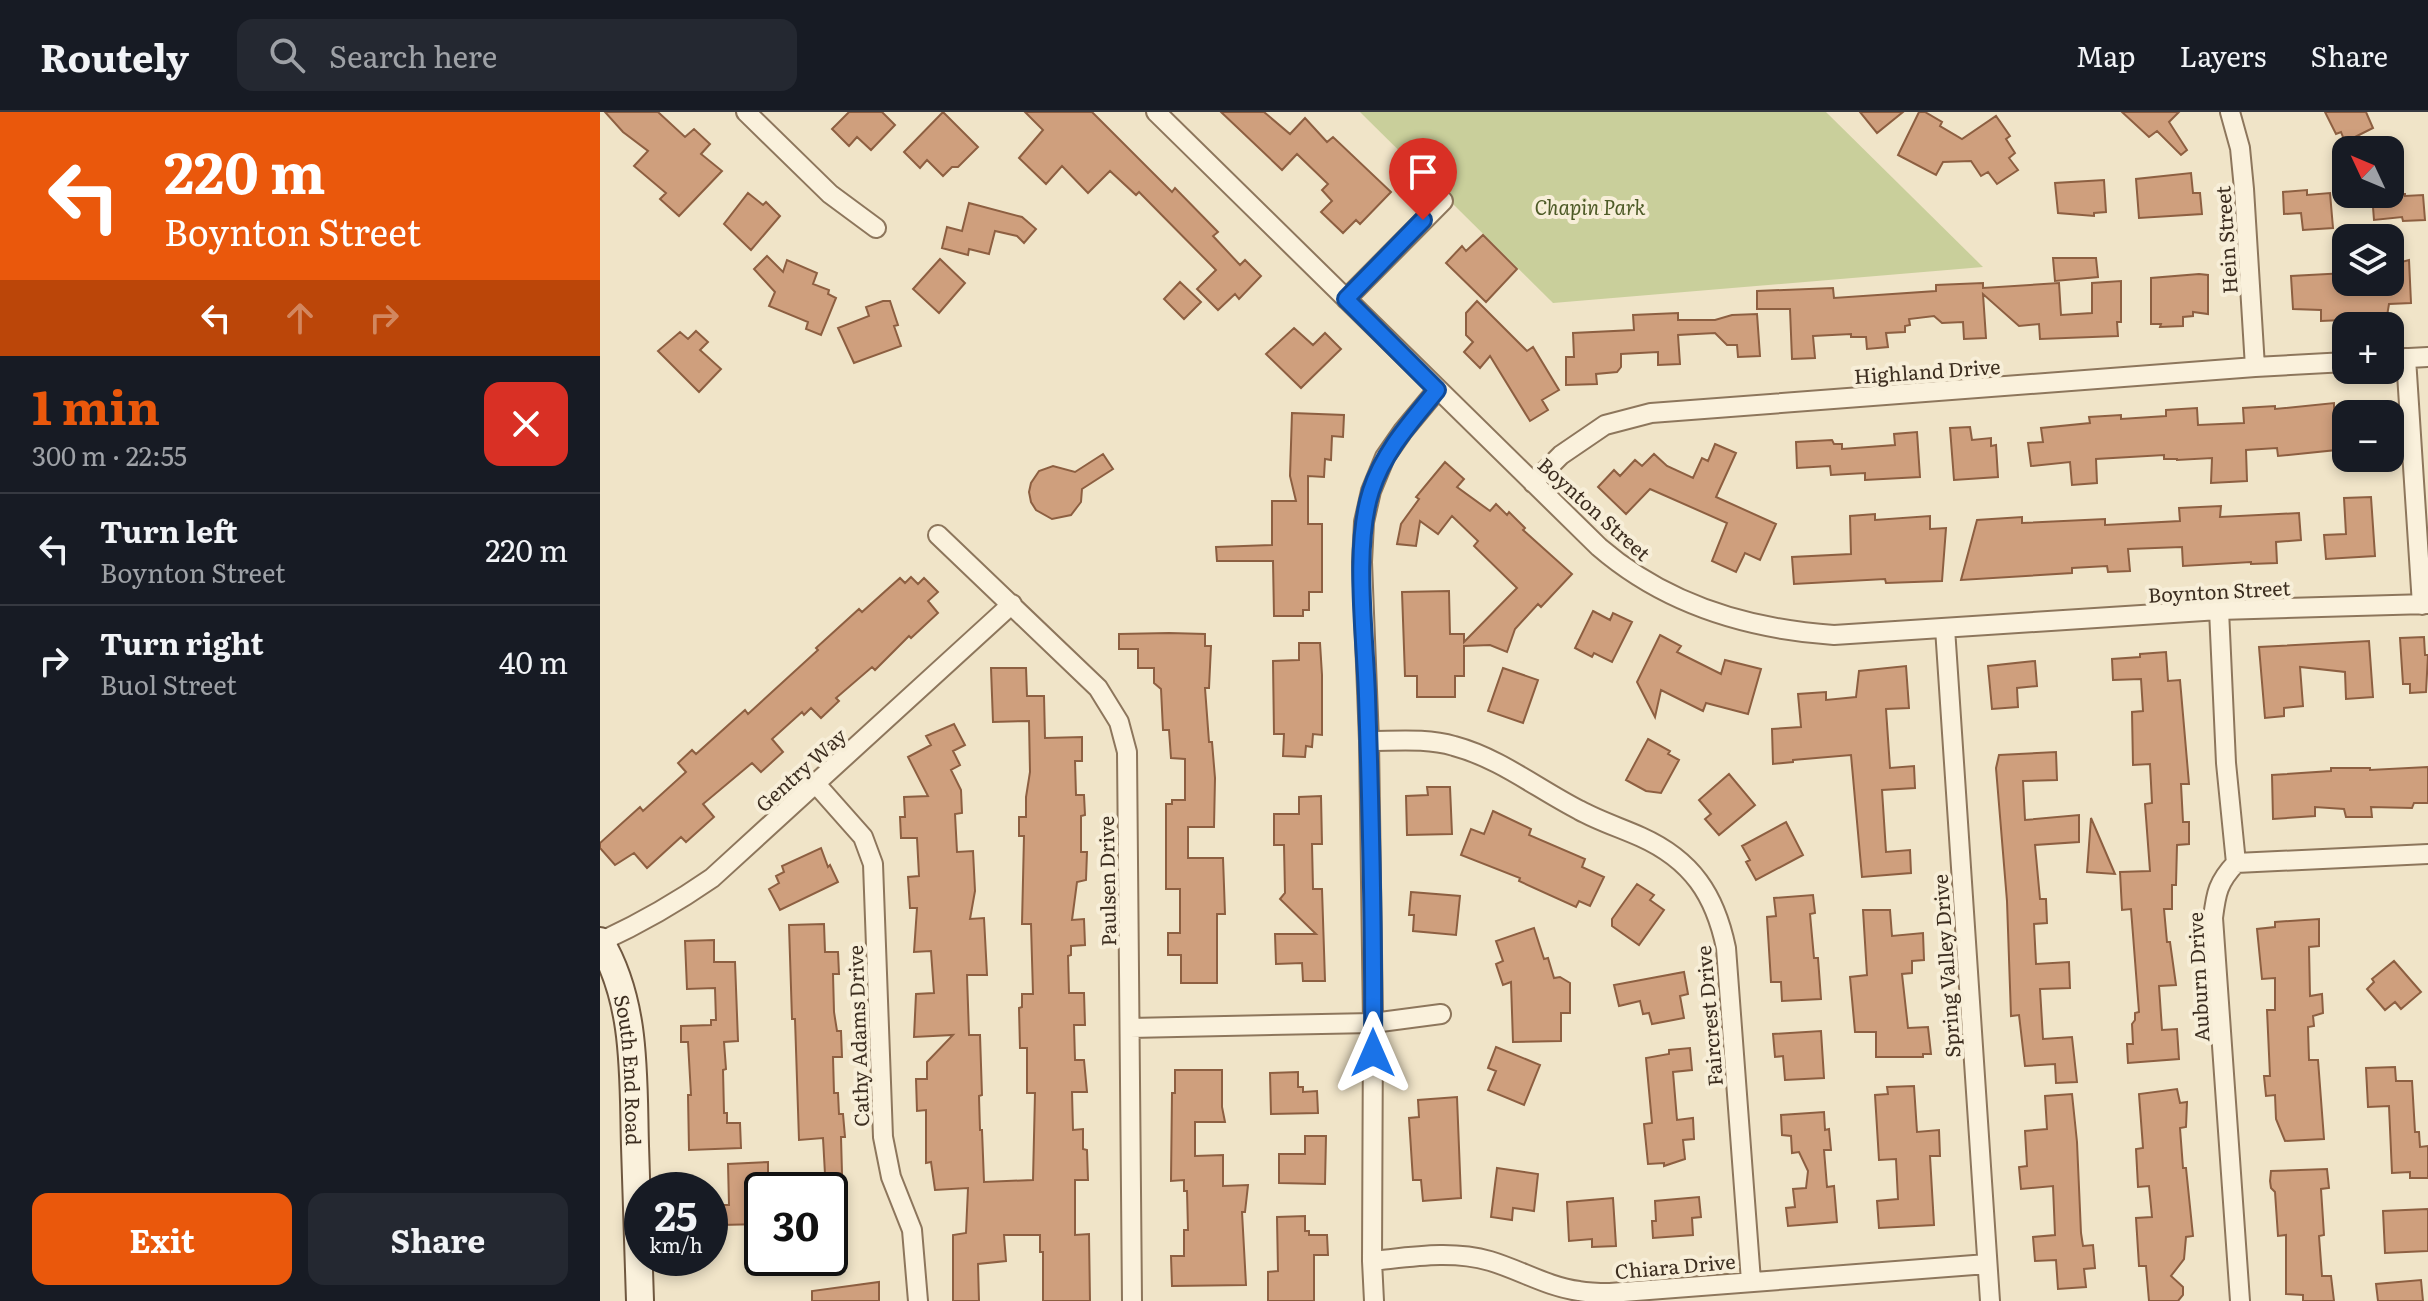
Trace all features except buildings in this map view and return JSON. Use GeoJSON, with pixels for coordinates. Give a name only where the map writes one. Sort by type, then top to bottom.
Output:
{"type":"FeatureCollection","features":[{"type":"Feature","properties":{"kind":"main road","name":"South End Road"},"geometry":{"type":"LineString","coordinates":[[600,942],[617,974],[625,1000],[629,1031],[640,1301]]}},
{"type":"Feature","properties":{"kind":"street"},"geometry":{"type":"LineString","coordinates":[[746,112],[830,194],[876,228]]}},
{"type":"Feature","properties":{"kind":"street","name":"Boynton Street"},"geometry":{"type":"LineString","coordinates":[[1156,112],[1437,390],[1620,565],[1646,582],[1712,613],[1759,626],[1834,635],[2219,610],[2425,604]]}},
{"type":"Feature","properties":{"kind":"street","name":"Hein Street"},"geometry":{"type":"LineString","coordinates":[[2230,112],[2240,148],[2255,367]]}},
{"type":"Feature","properties":{"kind":"street"},"geometry":{"type":"LineString","coordinates":[[1346,299],[1443,201]]}},
{"type":"Feature","properties":{"kind":"street"},"geometry":{"type":"LineString","coordinates":[[2404,359],[2428,357]]}},
{"type":"Feature","properties":{"kind":"street","name":"Highland Drive"},"geometry":{"type":"LineString","coordinates":[[1533,483],[1561,455],[1605,425],[1651,413],[2332,363]]}},
{"type":"Feature","properties":{"kind":"street"},"geometry":{"type":"LineString","coordinates":[[2401,384],[2425,604]]}},
{"type":"Feature","properties":{"kind":"street"},"geometry":{"type":"LineString","coordinates":[[1374,1301],[1373,1023],[1369,741],[1362,562],[1364,522],[1371,491],[1385,457],[1437,390]]}},
{"type":"Feature","properties":{"kind":"street","name":"Paulsen Drive"},"geometry":{"type":"LineString","coordinates":[[938,535],[1098,688],[1119,722],[1127,752],[1132,1301]]}},
{"type":"Feature","properties":{"kind":"street","name":"Gentry Way"},"geometry":{"type":"LineString","coordinates":[[600,942],[680,901],[712,878],[1012,604]]}},
{"type":"Feature","properties":{"kind":"street"},"geometry":{"type":"LineString","coordinates":[[2219,610],[2226,763],[2236,863],[2428,854]]}},
{"type":"Feature","properties":{"kind":"street","name":"Spring Valley Drive"},"geometry":{"type":"LineString","coordinates":[[1945,628],[1990,1301]]}},
{"type":"Feature","properties":{"kind":"street","name":"Faircrest Drive"},"geometry":{"type":"LineString","coordinates":[[1369,741],[1433,741],[1471,752],[1584,813],[1665,849],[1697,877],[1720,921],[1726,948],[1751,1281]]}},
{"type":"Feature","properties":{"kind":"street","name":"Cathy Adams Drive"},"geometry":{"type":"LineString","coordinates":[[816,784],[863,837],[873,864],[883,1137],[891,1177],[912,1230],[918,1301]]}},
{"type":"Feature","properties":{"kind":"street","name":"Auburn Drive"},"geometry":{"type":"LineString","coordinates":[[2236,863],[2223,876],[2216,894],[2213,918],[2240,1301]]}},
{"type":"Feature","properties":{"kind":"street"},"geometry":{"type":"LineString","coordinates":[[1130,1028],[1373,1023],[1441,1014]]}},
{"type":"Feature","properties":{"kind":"street","name":"Chiara Drive"},"geometry":{"type":"LineString","coordinates":[[1372,1261],[1440,1254],[1466,1256],[1580,1292],[1610,1293],[1987,1264]]}},
{"type":"Feature","properties":{"kind":"green space","name":"Chapin Park"},"geometry":{"type":"Polygon","coordinates":[[[1360,112],[1826,112],[1983,267],[1553,303],[1360,112]]]}},
{"type":"Feature","properties":{"kind":"route"},"geometry":{"type":"LineString","coordinates":[[1373,1053],[1369,741],[1362,562],[1364,522],[1371,491],[1385,457],[1437,390],[1346,299],[1423,220]]}}]}
